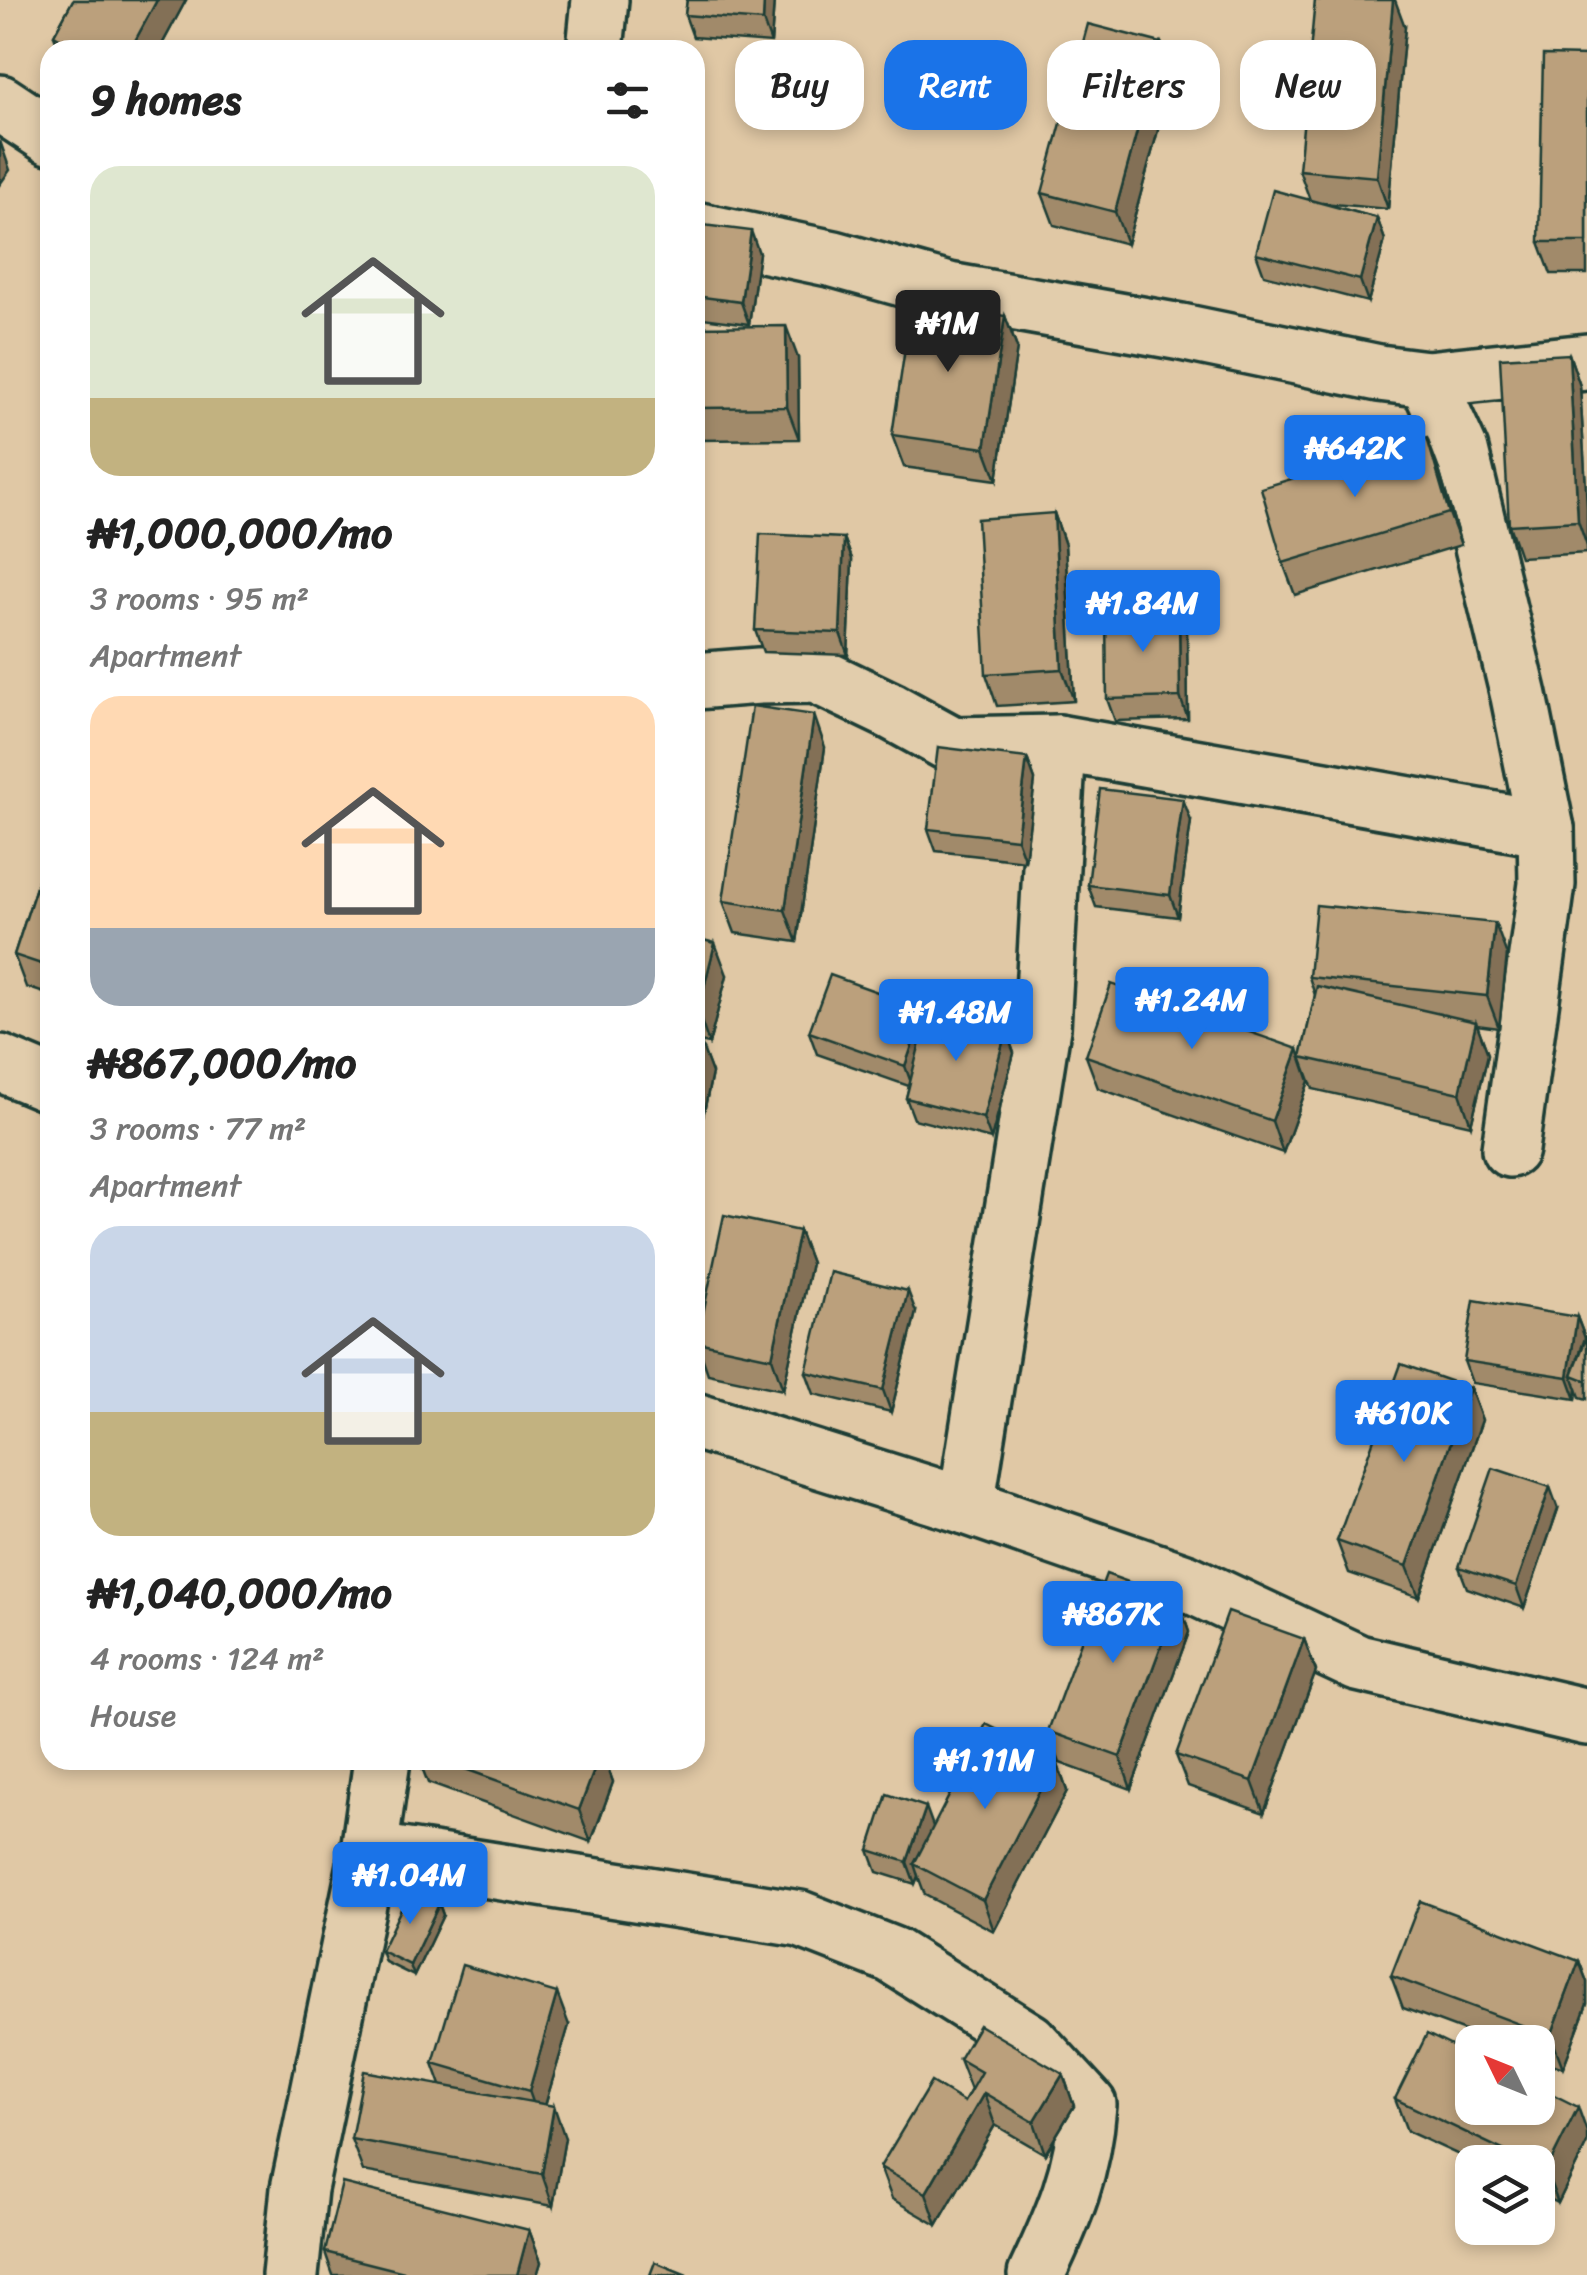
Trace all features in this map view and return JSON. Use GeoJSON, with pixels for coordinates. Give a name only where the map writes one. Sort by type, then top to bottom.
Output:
{"type":"FeatureCollection","features":[{"type":"Feature","properties":{"kind":"street"},"geometry":{"type":"LineString","coordinates":[[596,40],[600,0]]}},
{"type":"Feature","properties":{"kind":"street"},"geometry":{"type":"LineString","coordinates":[[0,104],[40,130]]}},
{"type":"Feature","properties":{"kind":"street"},"geometry":{"type":"LineString","coordinates":[[705,232],[834,260],[949,291],[1181,332],[1379,373],[1427,380],[1587,362]]}},
{"type":"Feature","properties":{"kind":"street"},"geometry":{"type":"LineString","coordinates":[[1427,380],[1460,451],[1546,829],[1547,884],[1510,1148]]}},
{"type":"Feature","properties":{"kind":"street"},"geometry":{"type":"LineString","coordinates":[[705,681],[816,675],[953,745],[1058,742],[1546,829]]}},
{"type":"Feature","properties":{"kind":"street"},"geometry":{"type":"LineString","coordinates":[[966,1506],[1042,1028],[1058,742]]}},
{"type":"Feature","properties":{"kind":"street"},"geometry":{"type":"LineString","coordinates":[[0,1063],[40,1080]]}},
{"type":"Feature","properties":{"kind":"street"},"geometry":{"type":"LineString","coordinates":[[705,1424],[966,1506],[1185,1582],[1358,1663],[1587,1717]]}},
{"type":"Feature","properties":{"kind":"street"},"geometry":{"type":"LineString","coordinates":[[290,2275],[299,2190],[369,1850],[381,1770]]}},
{"type":"Feature","properties":{"kind":"street"},"geometry":{"type":"LineString","coordinates":[[369,1850],[800,1919],[892,1954],[968,2002],[1029,2041],[1088,2105],[1085,2142],[1066,2212],[1036,2275]]}},
{"type":"Feature","properties":{"kind":"building"},"geometry":{"type":"Polygon","coordinates":[[[73,0],[157,0],[135,40],[63,40],[54,35],[73,0]]]}},
{"type":"Feature","properties":{"kind":"building"},"geometry":{"type":"Polygon","coordinates":[[[687,0],[764,0],[763,21],[685,15],[687,0]]]}},
{"type":"Feature","properties":{"kind":"building"},"geometry":{"type":"Polygon","coordinates":[[[1315,0],[1393,0],[1377,177],[1299,170],[1303,130],[1376,130],[1376,40],[1311,40],[1315,0]]]}},
{"type":"Feature","properties":{"kind":"building"},"geometry":{"type":"Polygon","coordinates":[[[1088,24],[1149,40],[1084,40],[1088,24]]]}},
{"type":"Feature","properties":{"kind":"building"},"geometry":{"type":"Polygon","coordinates":[[[1543,55],[1587,56],[1587,242],[1539,242],[1543,55]]]}},
{"type":"Feature","properties":{"kind":"building"},"geometry":{"type":"Polygon","coordinates":[[[1059,130],[1137,130],[1115,212],[1042,193],[1059,130]]]}},
{"type":"Feature","properties":{"kind":"building"},"geometry":{"type":"Polygon","coordinates":[[[1273,190],[1377,218],[1360,280],[1256,253],[1273,190]]]}},
{"type":"Feature","properties":{"kind":"building"},"geometry":{"type":"Polygon","coordinates":[[[705,225],[751,231],[741,302],[705,297],[705,225]]]}},
{"type":"Feature","properties":{"kind":"building"},"geometry":{"type":"Polygon","coordinates":[[[912,302],[1005,316],[985,448],[892,435],[912,302]]]}},
{"type":"Feature","properties":{"kind":"building"},"geometry":{"type":"Polygon","coordinates":[[[786,326],[787,407],[705,408],[705,327],[786,326]]]}},
{"type":"Feature","properties":{"kind":"building"},"geometry":{"type":"Polygon","coordinates":[[[1569,354],[1578,521],[1509,525],[1500,358],[1569,354]]]}},
{"type":"Feature","properties":{"kind":"building"},"geometry":{"type":"Polygon","coordinates":[[[1427,438],[1449,513],[1283,563],[1261,488],[1427,438]]]}},
{"type":"Feature","properties":{"kind":"building"},"geometry":{"type":"Polygon","coordinates":[[[1054,513],[1062,669],[986,674],[977,519],[1054,513]]]}},
{"type":"Feature","properties":{"kind":"building"},"geometry":{"type":"Polygon","coordinates":[[[760,534],[844,538],[840,633],[755,630],[760,534]]]}},
{"type":"Feature","properties":{"kind":"building"},"geometry":{"type":"Polygon","coordinates":[[[1179,612],[1180,697],[1107,699],[1106,613],[1179,612]]]}},
{"type":"Feature","properties":{"kind":"building"},"geometry":{"type":"Polygon","coordinates":[[[752,706],[814,715],[785,910],[723,901],[752,706]]]}},
{"type":"Feature","properties":{"kind":"building"},"geometry":{"type":"Polygon","coordinates":[[[938,747],[1027,758],[1017,839],[928,829],[938,747]]]}},
{"type":"Feature","properties":{"kind":"building"},"geometry":{"type":"Polygon","coordinates":[[[1100,789],[1183,799],[1170,895],[1088,885],[1100,789]]]}},
{"type":"Feature","properties":{"kind":"building"},"geometry":{"type":"Polygon","coordinates":[[[40,875],[40,964],[14,955],[40,875]]]}},
{"type":"Feature","properties":{"kind":"building"},"geometry":{"type":"Polygon","coordinates":[[[1316,905],[1495,923],[1487,996],[1309,977],[1316,905]]]}},
{"type":"Feature","properties":{"kind":"building"},"geometry":{"type":"Polygon","coordinates":[[[705,940],[715,943],[705,984],[705,940]]]}},
{"type":"Feature","properties":{"kind":"building"},"geometry":{"type":"Polygon","coordinates":[[[830,975],[925,1009],[905,1066],[809,1032],[830,975]]]}},
{"type":"Feature","properties":{"kind":"building"},"geometry":{"type":"Polygon","coordinates":[[[1111,984],[1298,1049],[1272,1121],[1086,1056],[1111,984]]]}},
{"type":"Feature","properties":{"kind":"building"},"geometry":{"type":"Polygon","coordinates":[[[1317,986],[1476,1022],[1460,1093],[1301,1057],[1317,986]]]}},
{"type":"Feature","properties":{"kind":"building"},"geometry":{"type":"Polygon","coordinates":[[[928,1011],[1006,1031],[983,1118],[906,1098],[928,1011]]]}},
{"type":"Feature","properties":{"kind":"building"},"geometry":{"type":"Polygon","coordinates":[[[724,1215],[799,1231],[772,1358],[705,1344],[705,1304],[724,1215]]]}},
{"type":"Feature","properties":{"kind":"building"},"geometry":{"type":"Polygon","coordinates":[[[830,1272],[908,1291],[883,1390],[806,1372],[830,1272]]]}},
{"type":"Feature","properties":{"kind":"building"},"geometry":{"type":"Polygon","coordinates":[[[1474,1300],[1577,1317],[1568,1377],[1464,1361],[1474,1300]]]}},
{"type":"Feature","properties":{"kind":"building"},"geometry":{"type":"Polygon","coordinates":[[[1587,1336],[1587,1381],[1572,1375],[1587,1336]]]}},
{"type":"Feature","properties":{"kind":"building"},"geometry":{"type":"Polygon","coordinates":[[[1401,1364],[1470,1388],[1407,1566],[1337,1541],[1401,1364]]]}},
{"type":"Feature","properties":{"kind":"building"},"geometry":{"type":"Polygon","coordinates":[[[1493,1468],[1550,1487],[1516,1586],[1459,1567],[1493,1468]]]}},
{"type":"Feature","properties":{"kind":"building"},"geometry":{"type":"Polygon","coordinates":[[[1106,1574],[1178,1600],[1120,1757],[1048,1731],[1106,1574]]]}},
{"type":"Feature","properties":{"kind":"building"},"geometry":{"type":"Polygon","coordinates":[[[1228,1612],[1304,1639],[1252,1781],[1176,1755],[1228,1612]]]}},
{"type":"Feature","properties":{"kind":"building"},"geometry":{"type":"Polygon","coordinates":[[[986,1724],[1056,1759],[983,1900],[914,1864],[986,1724]]]}},
{"type":"Feature","properties":{"kind":"building"},"geometry":{"type":"Polygon","coordinates":[[[468,1770],[594,1770],[579,1810],[468,1770]]]}},
{"type":"Feature","properties":{"kind":"building"},"geometry":{"type":"Polygon","coordinates":[[[887,1794],[926,1807],[907,1862],[869,1850],[887,1794]]]}},
{"type":"Feature","properties":{"kind":"building"},"geometry":{"type":"Polygon","coordinates":[[[410,1890],[439,1904],[410,1965],[381,1951],[410,1890]]]}},
{"type":"Feature","properties":{"kind":"building"},"geometry":{"type":"Polygon","coordinates":[[[1420,1901],[1579,1961],[1555,2025],[1522,2025],[1391,1976],[1420,1901]]]}},
{"type":"Feature","properties":{"kind":"building"},"geometry":{"type":"Polygon","coordinates":[[[462,1965],[557,1993],[529,2091],[433,2063],[462,1965]]]}},
{"type":"Feature","properties":{"kind":"building"},"geometry":{"type":"Polygon","coordinates":[[[979,2025],[1063,2074],[1034,2122],[984,2093],[926,2193],[880,2167],[931,2082],[964,2102],[981,2072],[959,2059],[979,2025]]]}},
{"type":"Feature","properties":{"kind":"building"},"geometry":{"type":"Polygon","coordinates":[[[1427,2034],[1455,2048],[1455,2125],[1555,2125],[1555,2096],[1578,2107],[1555,2153],[1555,2145],[1492,2145],[1395,2099],[1427,2034]]]}},
{"type":"Feature","properties":{"kind":"building"},"geometry":{"type":"Polygon","coordinates":[[[364,2071],[554,2106],[542,2174],[351,2139],[364,2071]]]}},
{"type":"Feature","properties":{"kind":"building"},"geometry":{"type":"Polygon","coordinates":[[[342,2183],[529,2230],[517,2275],[416,2275],[325,2252],[342,2183]]]}},
{"type":"Feature","properties":{"kind":"building"},"geometry":{"type":"Polygon","coordinates":[[[655,2262],[687,2275],[650,2275],[655,2262]]]}}]}
